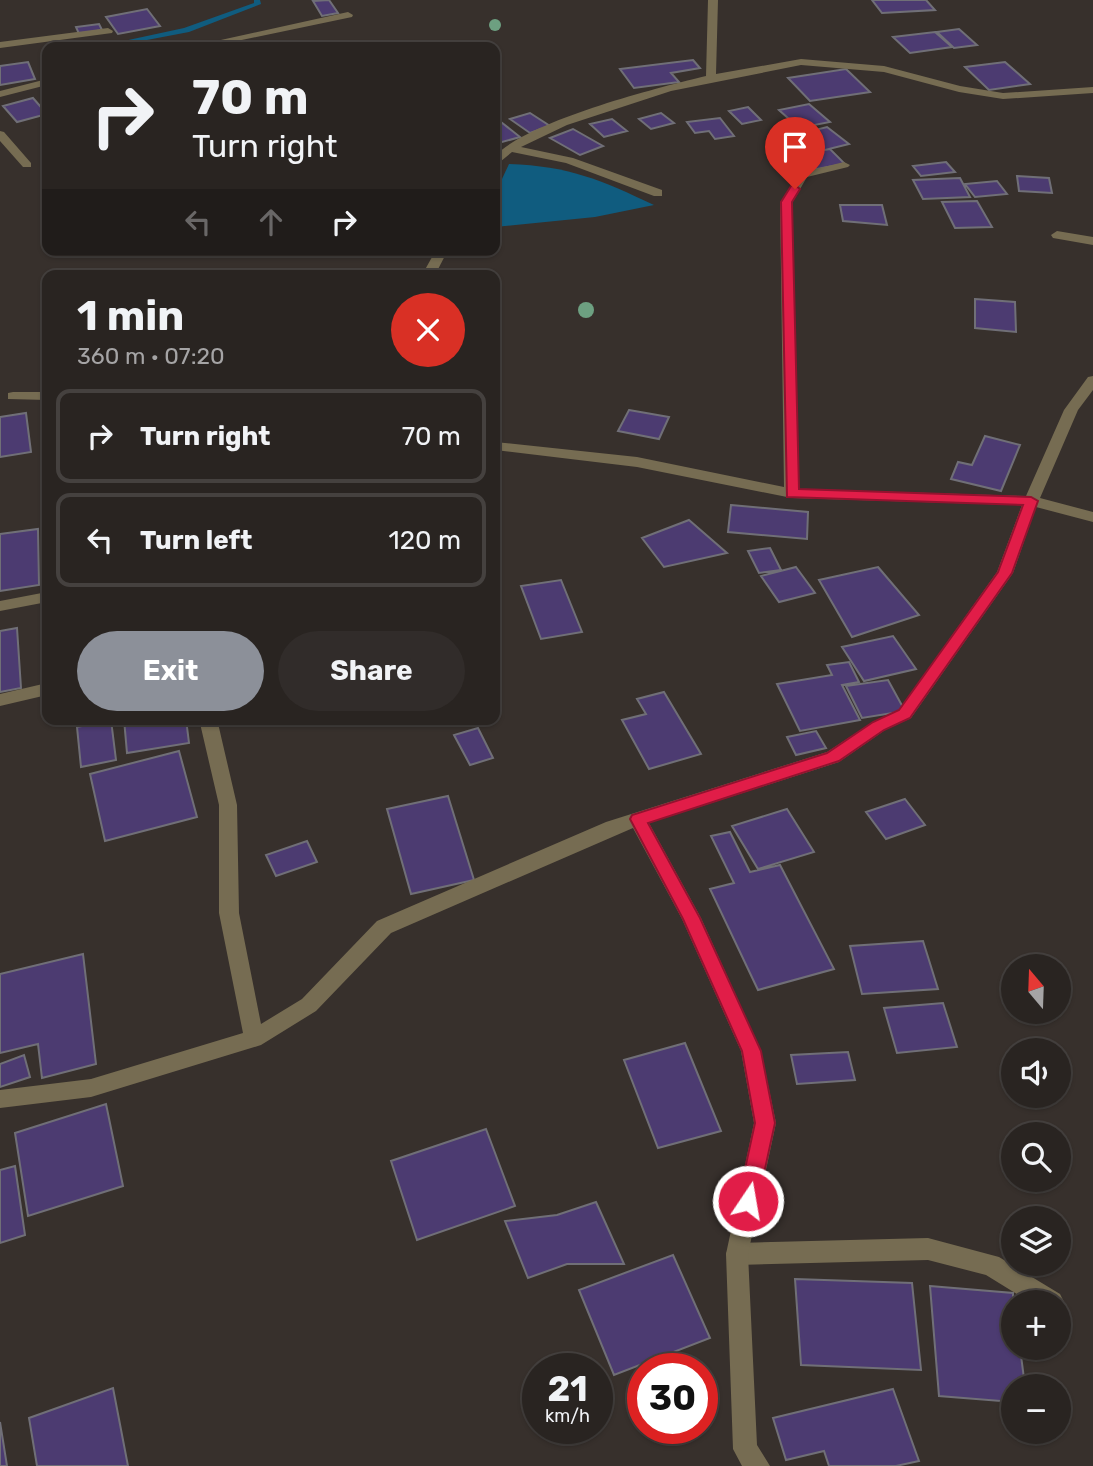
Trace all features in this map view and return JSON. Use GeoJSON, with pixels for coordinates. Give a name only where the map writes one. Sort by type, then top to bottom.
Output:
{"type":"FeatureCollection","features":[{"type":"Feature","properties":{"kind":"street"},"geometry":{"type":"LineString","coordinates":[[711,78],[713,0]]}},
{"type":"Feature","properties":{"kind":"street"},"geometry":{"type":"LineString","coordinates":[[218,42],[348,15]]}},
{"type":"Feature","properties":{"kind":"street"},"geometry":{"type":"LineString","coordinates":[[0,45],[108,32]]}},
{"type":"Feature","properties":{"kind":"street"},"geometry":{"type":"LineString","coordinates":[[500,158],[509,148],[563,123],[667,89],[801,62],[884,69],[959,89],[1003,96],[1093,90]]}},
{"type":"Feature","properties":{"kind":"street"},"geometry":{"type":"LineString","coordinates":[[0,94],[42,83]]}},
{"type":"Feature","properties":{"kind":"street"},"geometry":{"type":"LineString","coordinates":[[0,134],[27,165]]}},
{"type":"Feature","properties":{"kind":"street"},"geometry":{"type":"LineString","coordinates":[[509,148],[569,160],[658,193]]}},
{"type":"Feature","properties":{"kind":"street"},"geometry":{"type":"LineString","coordinates":[[792,494],[786,202],[803,175],[844,165]]}},
{"type":"Feature","properties":{"kind":"street"},"geometry":{"type":"LineString","coordinates":[[1057,235],[1093,242]]}},
{"type":"Feature","properties":{"kind":"street"},"geometry":{"type":"LineString","coordinates":[[0,1100],[91,1088],[254,1039],[309,1005],[384,927],[613,827],[833,757],[879,726],[905,714],[1005,573],[1031,501],[1072,411],[1093,380]]}},
{"type":"Feature","properties":{"kind":"street"},"geometry":{"type":"LineString","coordinates":[[13,396],[42,396]]}},
{"type":"Feature","properties":{"kind":"street"},"geometry":{"type":"LineString","coordinates":[[500,447],[637,462],[792,494],[1031,501],[1093,517]]}},
{"type":"Feature","properties":{"kind":"street"},"geometry":{"type":"LineString","coordinates":[[0,606],[42,598]]}},
{"type":"Feature","properties":{"kind":"street"},"geometry":{"type":"LineString","coordinates":[[0,700],[42,690]]}},
{"type":"Feature","properties":{"kind":"street"},"geometry":{"type":"LineString","coordinates":[[209,725],[228,805],[229,913],[254,1039]]}},
{"type":"Feature","properties":{"kind":"street"},"geometry":{"type":"LineString","coordinates":[[638,819],[691,918],[751,1051],[765,1123],[737,1254],[745,1449],[757,1466]]}},
{"type":"Feature","properties":{"kind":"street"},"geometry":{"type":"LineString","coordinates":[[737,1254],[928,1249],[991,1265],[1032,1290]]}},
{"type":"Feature","properties":{"kind":"water"},"geometry":{"type":"Polygon","coordinates":[[[509,164],[530,165],[584,176],[654,205],[595,217],[500,226],[500,183],[509,164]]]}},
{"type":"Feature","properties":{"kind":"building"},"geometry":{"type":"Polygon","coordinates":[[[329,0],[338,13],[322,16],[313,1],[329,0]]]}},
{"type":"Feature","properties":{"kind":"building"},"geometry":{"type":"Polygon","coordinates":[[[872,0],[926,0],[935,10],[882,13],[872,0]]]}},
{"type":"Feature","properties":{"kind":"building"},"geometry":{"type":"Polygon","coordinates":[[[147,9],[160,26],[118,34],[106,17],[147,9]]]}},
{"type":"Feature","properties":{"kind":"building"},"geometry":{"type":"Polygon","coordinates":[[[99,24],[102,30],[79,34],[76,27],[99,24]]]}},
{"type":"Feature","properties":{"kind":"building"},"geometry":{"type":"Polygon","coordinates":[[[959,29],[977,45],[954,48],[937,32],[959,29]]]}},
{"type":"Feature","properties":{"kind":"building"},"geometry":{"type":"Polygon","coordinates":[[[935,32],[952,47],[910,53],[893,37],[935,32]]]}},
{"type":"Feature","properties":{"kind":"building"},"geometry":{"type":"Polygon","coordinates":[[[693,60],[700,68],[671,73],[679,82],[634,88],[620,69],[693,60]]]}},
{"type":"Feature","properties":{"kind":"building"},"geometry":{"type":"Polygon","coordinates":[[[28,62],[35,79],[0,85],[0,66],[28,62]]]}},
{"type":"Feature","properties":{"kind":"building"},"geometry":{"type":"Polygon","coordinates":[[[1005,62],[1030,84],[989,90],[965,67],[1005,62]]]}},
{"type":"Feature","properties":{"kind":"building"},"geometry":{"type":"Polygon","coordinates":[[[846,69],[870,92],[810,101],[788,78],[846,69]]]}},
{"type":"Feature","properties":{"kind":"building"},"geometry":{"type":"Polygon","coordinates":[[[33,98],[42,108],[42,115],[17,122],[3,106],[33,98]]]}},
{"type":"Feature","properties":{"kind":"building"},"geometry":{"type":"Polygon","coordinates":[[[809,104],[830,122],[799,128],[779,110],[809,104]]]}},
{"type":"Feature","properties":{"kind":"building"},"geometry":{"type":"Polygon","coordinates":[[[748,107],[761,120],[742,124],[729,111],[748,107]]]}},
{"type":"Feature","properties":{"kind":"building"},"geometry":{"type":"Polygon","coordinates":[[[530,113],[550,126],[530,133],[510,119],[530,113]]]}},
{"type":"Feature","properties":{"kind":"building"},"geometry":{"type":"Polygon","coordinates":[[[661,113],[674,123],[651,129],[639,119],[661,113]]]}},
{"type":"Feature","properties":{"kind":"building"},"geometry":{"type":"Polygon","coordinates":[[[720,118],[734,136],[715,139],[709,131],[695,133],[687,122],[720,118]]]}},
{"type":"Feature","properties":{"kind":"building"},"geometry":{"type":"Polygon","coordinates":[[[612,119],[627,131],[604,137],[590,124],[612,119]]]}},
{"type":"Feature","properties":{"kind":"building"},"geometry":{"type":"Polygon","coordinates":[[[501,122],[520,137],[500,143],[501,122]]]}},
{"type":"Feature","properties":{"kind":"building"},"geometry":{"type":"Polygon","coordinates":[[[827,127],[849,144],[825,150],[803,133],[827,127]]]}},
{"type":"Feature","properties":{"kind":"building"},"geometry":{"type":"Polygon","coordinates":[[[573,129],[603,146],[580,155],[550,138],[573,129]]]}},
{"type":"Feature","properties":{"kind":"building"},"geometry":{"type":"Polygon","coordinates":[[[805,142],[814,152],[830,149],[845,164],[811,170],[787,145],[805,142]]]}},
{"type":"Feature","properties":{"kind":"building"},"geometry":{"type":"Polygon","coordinates":[[[946,162],[955,172],[921,176],[913,166],[946,162]]]}},
{"type":"Feature","properties":{"kind":"building"},"geometry":{"type":"Polygon","coordinates":[[[1017,176],[1049,178],[1052,193],[1019,191],[1017,176]]]}},
{"type":"Feature","properties":{"kind":"building"},"geometry":{"type":"Polygon","coordinates":[[[960,178],[970,197],[923,199],[913,180],[960,178]]]}},
{"type":"Feature","properties":{"kind":"building"},"geometry":{"type":"Polygon","coordinates":[[[997,181],[1007,194],[975,197],[965,184],[997,181]]]}},
{"type":"Feature","properties":{"kind":"building"},"geometry":{"type":"Polygon","coordinates":[[[977,201],[992,227],[955,228],[942,202],[977,201]]]}},
{"type":"Feature","properties":{"kind":"building"},"geometry":{"type":"Polygon","coordinates":[[[840,205],[882,205],[887,225],[843,221],[840,205]]]}},
{"type":"Feature","properties":{"kind":"building"},"geometry":{"type":"Polygon","coordinates":[[[975,299],[1015,302],[1016,332],[975,328],[975,299]]]}},
{"type":"Feature","properties":{"kind":"building"},"geometry":{"type":"Polygon","coordinates":[[[629,410],[669,417],[659,439],[618,431],[629,410]]]}},
{"type":"Feature","properties":{"kind":"building"},"geometry":{"type":"Polygon","coordinates":[[[26,413],[31,452],[0,457],[0,417],[26,413]]]}},
{"type":"Feature","properties":{"kind":"building"},"geometry":{"type":"Polygon","coordinates":[[[985,436],[1020,445],[1001,491],[951,479],[958,462],[972,465],[985,436]]]}},
{"type":"Feature","properties":{"kind":"building"},"geometry":{"type":"Polygon","coordinates":[[[731,505],[808,512],[807,539],[728,532],[731,505]]]}},
{"type":"Feature","properties":{"kind":"building"},"geometry":{"type":"Polygon","coordinates":[[[689,520],[727,553],[664,567],[642,538],[689,520]]]}},
{"type":"Feature","properties":{"kind":"building"},"geometry":{"type":"Polygon","coordinates":[[[38,529],[39,585],[0,591],[0,534],[38,529]]]}},
{"type":"Feature","properties":{"kind":"building"},"geometry":{"type":"Polygon","coordinates":[[[770,548],[781,570],[759,573],[748,551],[770,548]]]}},
{"type":"Feature","properties":{"kind":"building"},"geometry":{"type":"Polygon","coordinates":[[[796,567],[815,593],[779,602],[761,576],[796,567]]]}},
{"type":"Feature","properties":{"kind":"building"},"geometry":{"type":"Polygon","coordinates":[[[878,567],[919,615],[852,637],[819,580],[878,567]]]}},
{"type":"Feature","properties":{"kind":"building"},"geometry":{"type":"Polygon","coordinates":[[[561,580],[582,632],[541,639],[521,586],[561,580]]]}},
{"type":"Feature","properties":{"kind":"building"},"geometry":{"type":"Polygon","coordinates":[[[17,628],[21,688],[0,692],[0,631],[17,628]]]}},
{"type":"Feature","properties":{"kind":"building"},"geometry":{"type":"Polygon","coordinates":[[[893,636],[916,669],[864,681],[842,647],[893,636]]]}},
{"type":"Feature","properties":{"kind":"building"},"geometry":{"type":"Polygon","coordinates":[[[849,662],[859,682],[842,685],[860,720],[800,731],[777,684],[832,675],[827,665],[849,662]]]}},
{"type":"Feature","properties":{"kind":"building"},"geometry":{"type":"Polygon","coordinates":[[[888,680],[905,711],[862,718],[846,686],[888,680]]]}},
{"type":"Feature","properties":{"kind":"building"},"geometry":{"type":"Polygon","coordinates":[[[664,692],[701,754],[649,769],[622,720],[646,714],[637,699],[664,692]]]}},
{"type":"Feature","properties":{"kind":"building"},"geometry":{"type":"Polygon","coordinates":[[[112,725],[116,760],[81,767],[77,727],[112,725]]]}},
{"type":"Feature","properties":{"kind":"building"},"geometry":{"type":"Polygon","coordinates":[[[125,725],[187,725],[189,743],[127,753],[125,725]]]}},
{"type":"Feature","properties":{"kind":"building"},"geometry":{"type":"Polygon","coordinates":[[[478,728],[493,758],[470,765],[454,735],[478,728]]]}},
{"type":"Feature","properties":{"kind":"building"},"geometry":{"type":"Polygon","coordinates":[[[816,731],[826,748],[796,755],[787,737],[816,731]]]}},
{"type":"Feature","properties":{"kind":"building"},"geometry":{"type":"Polygon","coordinates":[[[179,751],[197,817],[105,841],[90,774],[179,751]]]}},
{"type":"Feature","properties":{"kind":"building"},"geometry":{"type":"Polygon","coordinates":[[[448,796],[474,880],[411,894],[387,809],[448,796]]]}},
{"type":"Feature","properties":{"kind":"building"},"geometry":{"type":"Polygon","coordinates":[[[905,799],[925,825],[886,839],[866,812],[905,799]]]}},
{"type":"Feature","properties":{"kind":"building"},"geometry":{"type":"Polygon","coordinates":[[[787,809],[814,852],[758,869],[732,826],[787,809]]]}},
{"type":"Feature","properties":{"kind":"building"},"geometry":{"type":"Polygon","coordinates":[[[730,832],[750,872],[780,865],[834,969],[758,990],[710,889],[734,883],[711,836],[730,832]]]}},
{"type":"Feature","properties":{"kind":"building"},"geometry":{"type":"Polygon","coordinates":[[[307,841],[317,862],[276,876],[266,855],[307,841]]]}},
{"type":"Feature","properties":{"kind":"building"},"geometry":{"type":"Polygon","coordinates":[[[923,941],[938,989],[862,994],[850,946],[923,941]]]}},
{"type":"Feature","properties":{"kind":"building"},"geometry":{"type":"Polygon","coordinates":[[[83,954],[96,1064],[42,1078],[38,1044],[0,1053],[0,974],[83,954]]]}},
{"type":"Feature","properties":{"kind":"building"},"geometry":{"type":"Polygon","coordinates":[[[943,1003],[957,1047],[897,1053],[884,1008],[943,1003]]]}},
{"type":"Feature","properties":{"kind":"building"},"geometry":{"type":"Polygon","coordinates":[[[685,1043],[721,1131],[658,1148],[624,1060],[685,1043]]]}},
{"type":"Feature","properties":{"kind":"building"},"geometry":{"type":"Polygon","coordinates":[[[848,1052],[855,1080],[797,1084],[791,1055],[848,1052]]]}},
{"type":"Feature","properties":{"kind":"building"},"geometry":{"type":"Polygon","coordinates":[[[24,1055],[30,1077],[0,1087],[0,1064],[24,1055]]]}},
{"type":"Feature","properties":{"kind":"building"},"geometry":{"type":"Polygon","coordinates":[[[106,1104],[123,1186],[28,1216],[15,1133],[106,1104]]]}},
{"type":"Feature","properties":{"kind":"building"},"geometry":{"type":"Polygon","coordinates":[[[486,1129],[515,1206],[417,1240],[391,1161],[486,1129]]]}},
{"type":"Feature","properties":{"kind":"building"},"geometry":{"type":"Polygon","coordinates":[[[15,1166],[25,1235],[0,1243],[0,1170],[15,1166]]]}},
{"type":"Feature","properties":{"kind":"building"},"geometry":{"type":"Polygon","coordinates":[[[596,1202],[624,1264],[567,1264],[528,1278],[505,1221],[557,1215],[596,1202]]]}},
{"type":"Feature","properties":{"kind":"building"},"geometry":{"type":"Polygon","coordinates":[[[673,1255],[710,1338],[671,1353],[627,1353],[627,1370],[614,1375],[613,1353],[605,1353],[579,1290],[673,1255]]]}},
{"type":"Feature","properties":{"kind":"building"},"geometry":{"type":"Polygon","coordinates":[[[795,1279],[912,1283],[921,1370],[801,1365],[795,1279]]]}},
{"type":"Feature","properties":{"kind":"building"},"geometry":{"type":"Polygon","coordinates":[[[930,1286],[1001,1292],[1001,1360],[1022,1360],[1023,1374],[1001,1374],[1001,1401],[939,1396],[930,1286]]]}},
{"type":"Feature","properties":{"kind":"building"},"geometry":{"type":"Polygon","coordinates":[[[113,1388],[128,1466],[37,1466],[29,1418],[113,1388]]]}},
{"type":"Feature","properties":{"kind":"building"},"geometry":{"type":"Polygon","coordinates":[[[893,1389],[919,1461],[896,1466],[829,1466],[824,1451],[786,1460],[773,1418],[893,1389]]]}},
{"type":"Feature","properties":{"kind":"building"},"geometry":{"type":"Polygon","coordinates":[[[0,1422],[7,1466],[0,1466],[0,1422]]]}},
{"type":"Feature","properties":{"kind":"waterway"},"geometry":{"type":"LineString","coordinates":[[125,42],[186,30],[258,4],[257,0]]}},
{"type":"Feature","properties":{"kind":"route"},"geometry":{"type":"LineString","coordinates":[[748,1201],[765,1123],[751,1051],[691,918],[638,819],[833,757],[879,726],[905,714],[1005,573],[1031,501],[792,494],[786,202],[795,189]]}}]}
